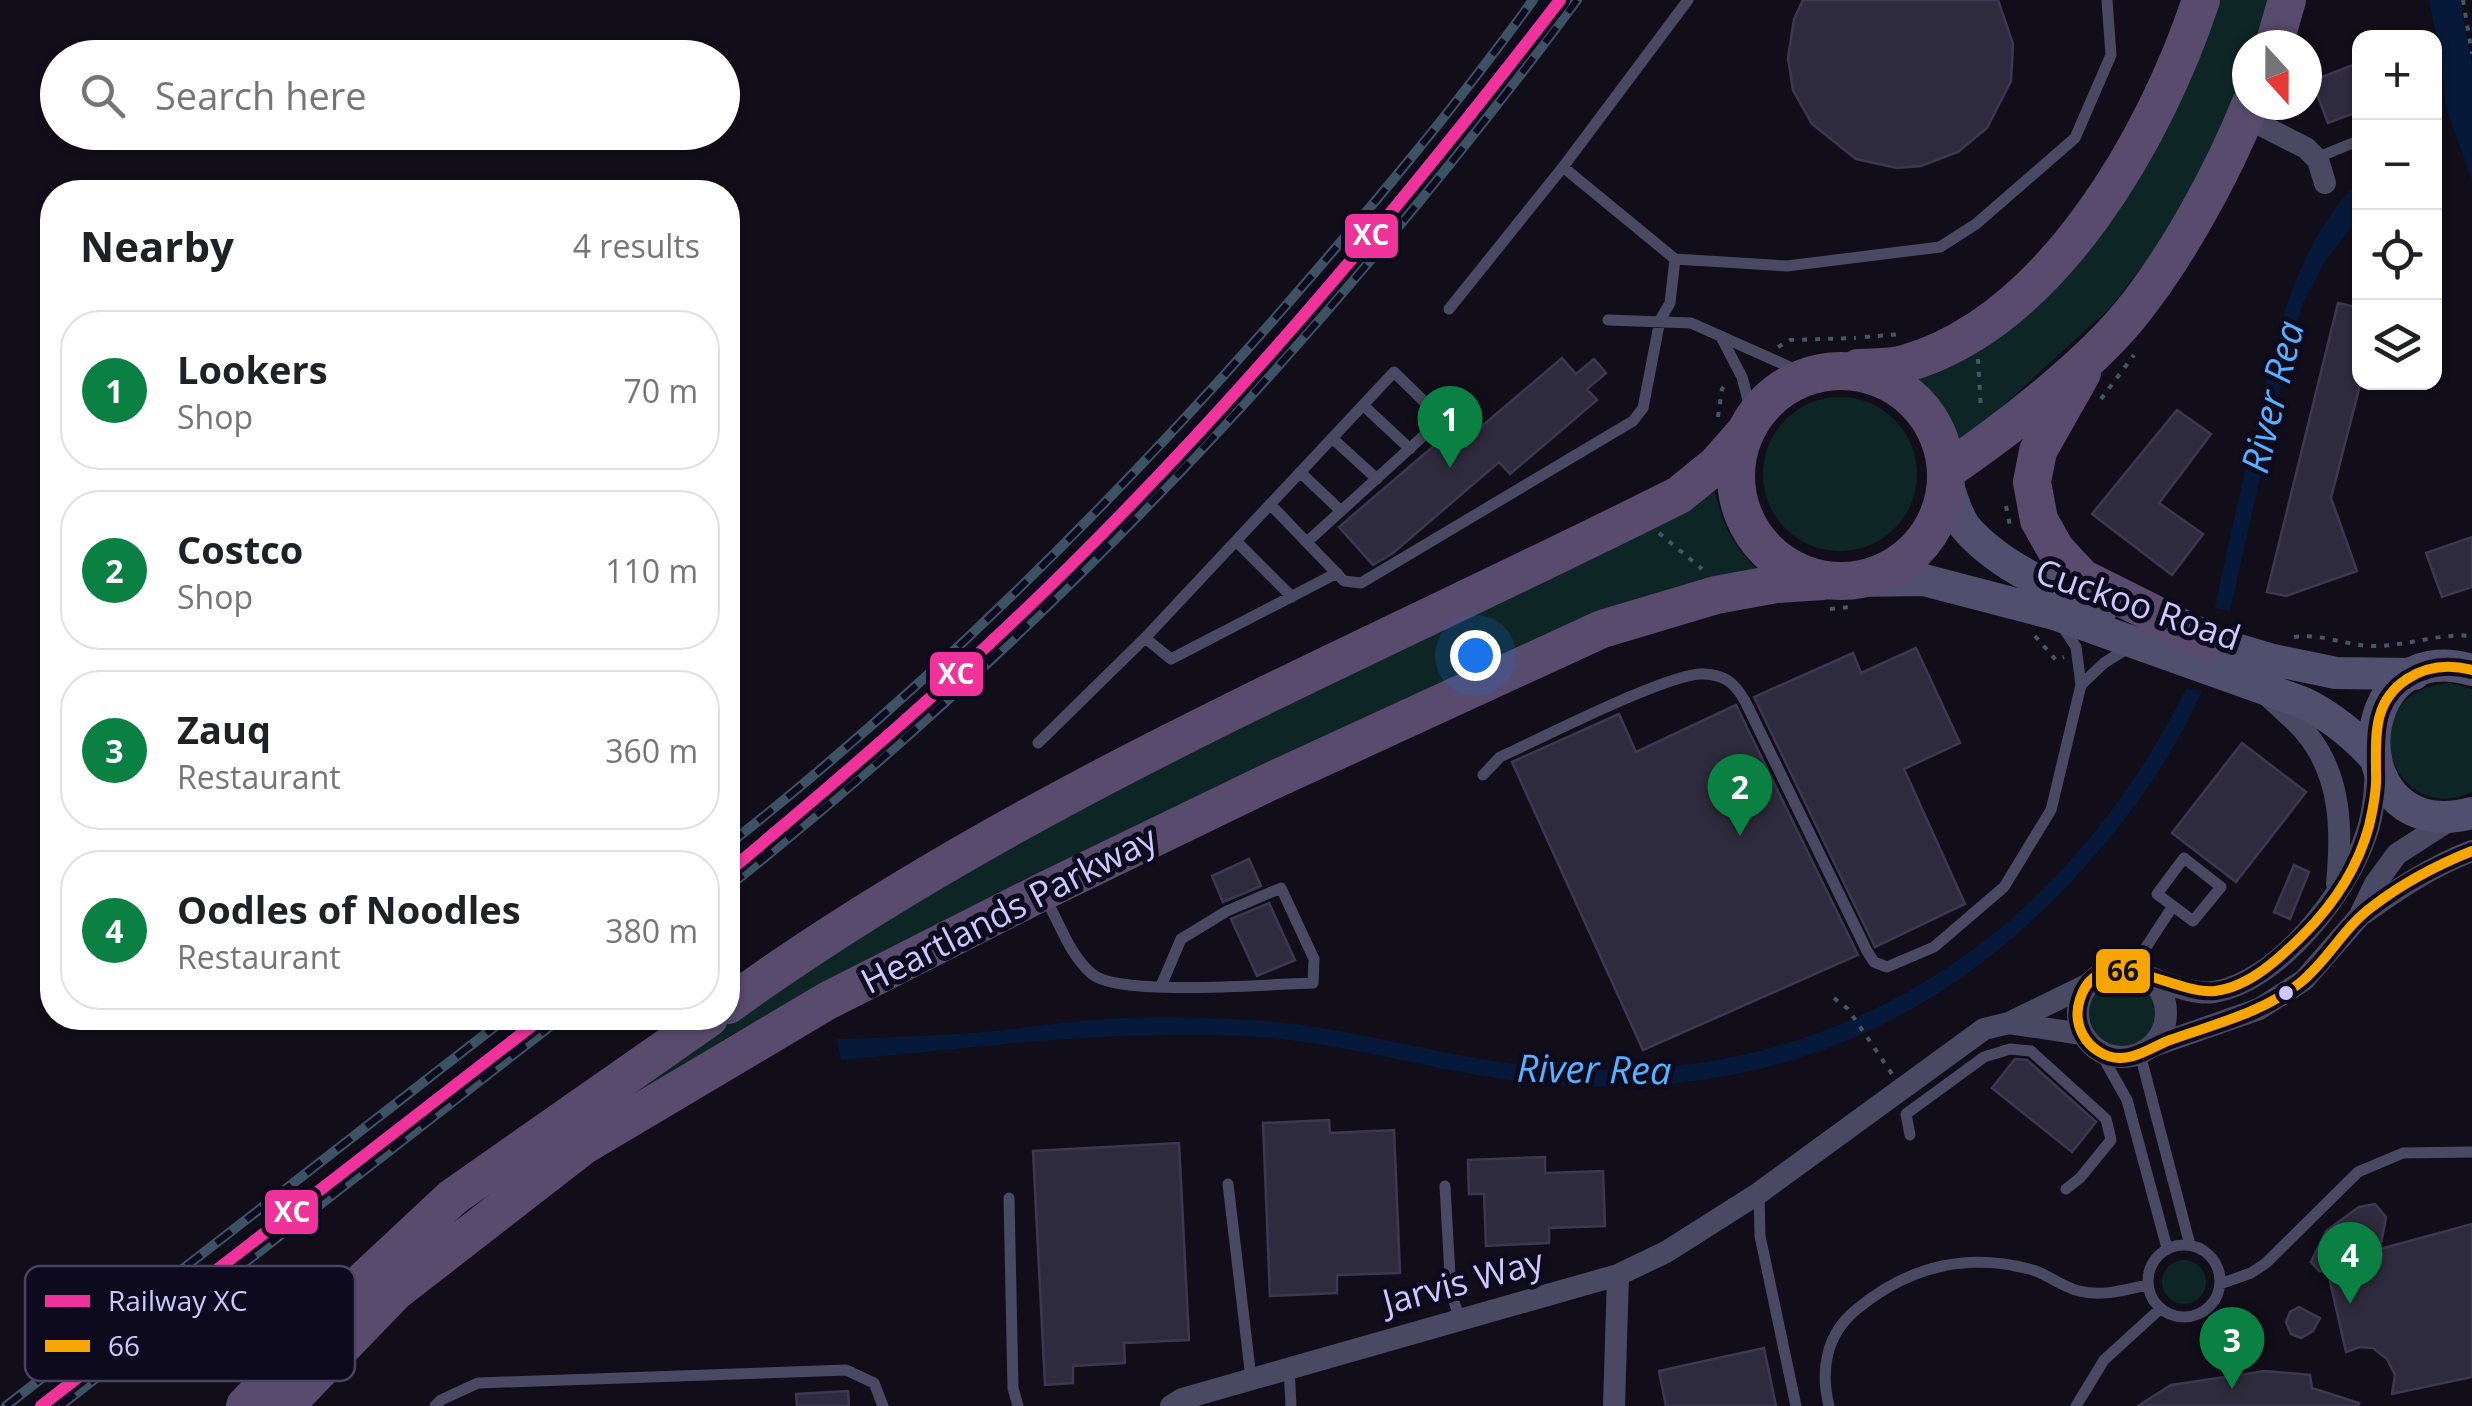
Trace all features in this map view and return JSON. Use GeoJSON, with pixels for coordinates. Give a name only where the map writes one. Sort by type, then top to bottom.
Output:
{"type":"FeatureCollection","features":[{"type":"Feature","properties":{"kind":"main road"},"geometry":{"type":"LineString","coordinates":[[1822,373],[1872,374],[1902,388],[1929,415],[1948,478],[1941,514],[1924,543],[1898,566],[1844,594],[1774,558],[1747,524],[1736,493],[1736,426],[1773,394],[1822,373],[1901,365],[1950,346],[2004,311],[2052,266],[2121,173],[2184,52],[2201,0]]}},
{"type":"Feature","properties":{"kind":"main road"},"geometry":{"type":"LineString","coordinates":[[2278,30],[2287,0]]}},
{"type":"Feature","properties":{"kind":"main road"},"geometry":{"type":"LineString","coordinates":[[1948,478],[2090,357],[2130,315],[2170,256],[2244,120]]}},
{"type":"Feature","properties":{"kind":"main road"},"geometry":{"type":"LineString","coordinates":[[2090,357],[2038,452],[2032,482],[2039,520],[2056,550],[2082,578],[2206,640]]}},
{"type":"Feature","properties":{"kind":"main road","name":"Heartlands Parkway"},"geometry":{"type":"LineString","coordinates":[[740,996],[1003,829],[1232,710],[1679,495],[1716,465],[1736,426]]}},
{"type":"Feature","properties":{"kind":"main road","name":"Cuckoo Road"},"geometry":{"type":"LineString","coordinates":[[1948,478],[1965,528],[2003,560],[2056,590],[2105,610],[2273,660],[2336,674],[2414,674],[2447,666],[2472,670]]}},
{"type":"Feature","properties":{"kind":"main road","name":"Cuckoo Road"},"geometry":{"type":"LineString","coordinates":[[1844,594],[1924,580],[2044,624],[2135,644],[2328,715],[2352,733],[2375,760],[2389,788],[2408,806],[2430,814],[2464,814]]}},
{"type":"Feature","properties":{"kind":"main road","name":"Heartlands Parkway"},"geometry":{"type":"LineString","coordinates":[[355,1333],[395,1292],[583,1146],[828,1002],[1042,892],[1602,629],[1716,595],[1776,584],[1844,594]]}},
{"type":"Feature","properties":{"kind":"main road"},"geometry":{"type":"LineString","coordinates":[[2375,760],[2373,731],[2379,712],[2392,692],[2414,674]]}},
{"type":"Feature","properties":{"kind":"main road"},"geometry":{"type":"LineString","coordinates":[[355,1288],[453,1198],[693,1030]]}},
{"type":"Feature","properties":{"kind":"main road"},"geometry":{"type":"LineString","coordinates":[[245,1406],[268,1381]]}},
{"type":"Feature","properties":{"kind":"main road","name":"Heartlands Parkway"},"geometry":{"type":"LineString","coordinates":[[285,1406],[309,1381]]}},
{"type":"Feature","properties":{"kind":"street"},"geometry":{"type":"LineString","coordinates":[[2262,120],[2316,158],[2325,183]]}},
{"type":"Feature","properties":{"kind":"street"},"geometry":{"type":"LineString","coordinates":[[2262,691],[2308,734],[2334,790],[2340,816],[2337,892]]}},
{"type":"Feature","properties":{"kind":"street"},"geometry":{"type":"LineString","coordinates":[[2375,760],[2375,798],[2367,834],[2337,892],[2308,930],[2275,961],[2229,988],[2210,992],[2188,990],[2139,973],[2108,971],[2087,985],[2077,1008],[2082,1034],[2100,1052],[2116,1058],[2259,1009],[2304,980],[2359,916],[2375,884],[2397,854],[2464,814]]}},
{"type":"Feature","properties":{"kind":"street"},"geometry":{"type":"LineString","coordinates":[[2359,916],[2442,862],[2472,851]]}},
{"type":"Feature","properties":{"kind":"street"},"geometry":{"type":"LineString","coordinates":[[2139,973],[2162,995],[2166,1011],[2161,1035],[2145,1051]]}},
{"type":"Feature","properties":{"kind":"street","name":"Jarvis Way"},"geometry":{"type":"LineString","coordinates":[[1171,1406],[1182,1399],[1289,1367],[1618,1276],[1666,1252],[1758,1193],[1984,1028],[2008,1022],[2087,985]]}},
{"type":"Feature","properties":{"kind":"street"},"geometry":{"type":"LineString","coordinates":[[2008,1022],[2082,1034]]}},
{"type":"Feature","properties":{"kind":"street"},"geometry":{"type":"LineString","coordinates":[[1614,1406],[1618,1276]]}},
{"type":"Feature","properties":{"kind":"lane"},"geometry":{"type":"LineString","coordinates":[[1449,309],[1563,167],[1688,0]]}},
{"type":"Feature","properties":{"kind":"lane"},"geometry":{"type":"LineString","coordinates":[[1563,167],[1675,259],[1787,266],[1940,247],[1976,224],[2075,138],[2111,55],[2107,0]]}},
{"type":"Feature","properties":{"kind":"lane"},"geometry":{"type":"LineString","coordinates":[[2316,158],[2352,143]]}},
{"type":"Feature","properties":{"kind":"lane"},"geometry":{"type":"LineString","coordinates":[[1270,504],[1344,580],[1362,583],[1632,421],[1643,408],[1660,320],[1670,303],[1675,259]]}},
{"type":"Feature","properties":{"kind":"lane"},"geometry":{"type":"LineString","coordinates":[[1608,320],[1691,323],[1769,356],[1822,373]]}},
{"type":"Feature","properties":{"kind":"lane"},"geometry":{"type":"LineString","coordinates":[[1721,337],[1742,376],[1736,426]]}},
{"type":"Feature","properties":{"kind":"lane"},"geometry":{"type":"LineString","coordinates":[[1038,743],[1146,638],[1394,372],[1442,419],[1307,542]]}},
{"type":"Feature","properties":{"kind":"lane"},"geometry":{"type":"LineString","coordinates":[[1364,405],[1410,449]]}},
{"type":"Feature","properties":{"kind":"lane"},"geometry":{"type":"LineString","coordinates":[[1332,438],[1377,478]]}},
{"type":"Feature","properties":{"kind":"lane"},"geometry":{"type":"LineString","coordinates":[[1300,472],[1341,511]]}},
{"type":"Feature","properties":{"kind":"lane"},"geometry":{"type":"LineString","coordinates":[[1236,541],[1292,596]]}},
{"type":"Feature","properties":{"kind":"lane"},"geometry":{"type":"LineString","coordinates":[[1146,638],[1171,659],[1338,573]]}},
{"type":"Feature","properties":{"kind":"lane"},"geometry":{"type":"LineString","coordinates":[[1483,774],[1500,756],[1654,688],[1698,673],[1722,676],[1734,683],[1745,701],[1867,951],[1874,962],[1887,967],[1934,948],[2004,887],[2050,810],[2082,686],[2077,653],[2044,624]]}},
{"type":"Feature","properties":{"kind":"lane"},"geometry":{"type":"LineString","coordinates":[[2082,686],[2104,662],[2135,644]]}},
{"type":"Feature","properties":{"kind":"lane"},"geometry":{"type":"LineString","coordinates":[[2184,858],[2221,887],[2193,922],[2173,906],[2157,894],[2184,858]]}},
{"type":"Feature","properties":{"kind":"lane"},"geometry":{"type":"LineString","coordinates":[[1042,892],[1073,955],[1096,978],[1135,986],[1161,986],[1313,984],[1314,959],[1281,888],[1227,911],[1181,939],[1161,986]]}},
{"type":"Feature","properties":{"kind":"lane"},"geometry":{"type":"LineString","coordinates":[[2139,973],[2173,906]]}},
{"type":"Feature","properties":{"kind":"lane"},"geometry":{"type":"LineString","coordinates":[[1910,1135],[1906,1114],[1984,1056],[2010,1049],[2031,1051],[2106,1119],[2111,1140],[2066,1189]]}},
{"type":"Feature","properties":{"kind":"lane"},"geometry":{"type":"LineString","coordinates":[[2145,1051],[2190,1245]]}},
{"type":"Feature","properties":{"kind":"lane"},"geometry":{"type":"LineString","coordinates":[[2100,1052],[2126,1100],[2167,1248]]}},
{"type":"Feature","properties":{"kind":"lane"},"geometry":{"type":"LineString","coordinates":[[2220,1284],[2266,1264],[2358,1172],[2403,1153],[2472,1152]]}},
{"type":"Feature","properties":{"kind":"lane"},"geometry":{"type":"LineString","coordinates":[[1228,1184],[1252,1378]]}},
{"type":"Feature","properties":{"kind":"lane"},"geometry":{"type":"LineString","coordinates":[[1446,1186],[1451,1293],[1460,1319]]}},
{"type":"Feature","properties":{"kind":"lane"},"geometry":{"type":"LineString","coordinates":[[1758,1193],[1760,1236],[1796,1406]]}},
{"type":"Feature","properties":{"kind":"lane"},"geometry":{"type":"LineString","coordinates":[[1008,1198],[1012,1388],[1018,1406]]}},
{"type":"Feature","properties":{"kind":"lane"},"geometry":{"type":"LineString","coordinates":[[2190,1245],[2206,1252],[2217,1266],[2220,1284],[2214,1301],[2204,1312],[2174,1316],[2160,1309],[2147,1285],[2156,1257],[2167,1248],[2190,1245]]}},
{"type":"Feature","properties":{"kind":"lane"},"geometry":{"type":"LineString","coordinates":[[1829,1406],[1823,1382],[1826,1354],[1847,1317],[1884,1287],[1912,1272],[1948,1262],[1986,1262],[2032,1269],[2078,1291],[2104,1294],[2147,1285]]}},
{"type":"Feature","properties":{"kind":"lane"},"geometry":{"type":"LineString","coordinates":[[2076,1406],[2104,1360],[2160,1309]]}},
{"type":"Feature","properties":{"kind":"lane"},"geometry":{"type":"LineString","coordinates":[[1289,1367],[1291,1406]]}},
{"type":"Feature","properties":{"kind":"lane"},"geometry":{"type":"LineString","coordinates":[[435,1406],[478,1383],[846,1370],[874,1382],[883,1406]]}},
{"type":"Feature","properties":{"kind":"path"},"geometry":{"type":"LineString","coordinates":[[2463,0],[2472,54]]}},
{"type":"Feature","properties":{"kind":"path"},"geometry":{"type":"LineString","coordinates":[[1769,356],[1790,340],[1912,333]]}},
{"type":"Feature","properties":{"kind":"path"},"geometry":{"type":"LineString","coordinates":[[1736,426],[1719,416],[1722,389],[1727,382],[1742,376]]}},
{"type":"Feature","properties":{"kind":"path"},"geometry":{"type":"LineString","coordinates":[[1644,513],[1652,526],[1711,576],[1716,595]]}},
{"type":"Feature","properties":{"kind":"path"},"geometry":{"type":"LineString","coordinates":[[2044,624],[2056,660],[2077,653]]}},
{"type":"Feature","properties":{"kind":"path"},"geometry":{"type":"LineString","coordinates":[[2287,639],[2309,635],[2374,646],[2448,634],[2472,636]]}},
{"type":"Feature","properties":{"kind":"path"},"geometry":{"type":"LineString","coordinates":[[1834,998],[1848,1009],[1880,1056]]}},
{"type":"Feature","properties":{"kind":"green space"},"geometry":{"type":"Polygon","coordinates":[[[2212,0],[2270,0],[2260,30],[2232,30],[2232,108],[2198,181],[2154,251],[2110,308],[1997,411],[1954,443],[1939,408],[1917,378],[1994,333],[2212,0]]]}},
{"type":"Feature","properties":{"kind":"green space"},"geometry":{"type":"Polygon","coordinates":[[[1840,397],[1870,403],[1895,419],[1911,444],[1917,474],[1911,504],[1895,529],[1870,545],[1840,551],[1810,545],[1785,529],[1769,504],[1763,474],[1769,444],[1785,419],[1810,403],[1840,397]]]}},
{"type":"Feature","properties":{"kind":"green space"},"geometry":{"type":"Polygon","coordinates":[[[1713,485],[1729,532],[1759,571],[1281,759],[1030,876],[731,1035],[617,1107],[614,1104],[715,1030],[740,1030],[740,1012],[773,988],[1013,835],[1713,485]]]}},
{"type":"Feature","properties":{"kind":"green space"},"geometry":{"type":"Polygon","coordinates":[[[2451,683],[2472,689],[2472,792],[2443,798],[2419,792],[2401,776],[2391,754],[2390,730],[2399,708],[2419,691],[2451,683]]]}},
{"type":"Feature","properties":{"kind":"green space"},"geometry":{"type":"Polygon","coordinates":[[[2122,976],[2137,978],[2149,987],[2158,999],[2158,1029],[2149,1041],[2137,1050],[2122,1052],[2107,1050],[2095,1041],[2086,1029],[2084,1014],[2086,999],[2095,987],[2107,978],[2122,976]]]}},
{"type":"Feature","properties":{"kind":"green space"},"geometry":{"type":"Polygon","coordinates":[[[2184,1260],[2200,1266],[2206,1282],[2200,1298],[2184,1304],[2168,1298],[2162,1282],[2168,1266],[2184,1260]]]}},
{"type":"Feature","properties":{"kind":"water"},"geometry":{"type":"Polygon","coordinates":[[[2429,0],[2460,0],[2472,66],[2472,180],[2446,107],[2442,30],[2435,30],[2429,0]]]}},
{"type":"Feature","properties":{"kind":"water","name":"River Rea"},"geometry":{"type":"Polygon","coordinates":[[[2352,188],[2352,227],[2324,263],[2302,305],[2230,611],[2215,608],[2279,329],[2302,266],[2336,207],[2352,188]]]}},
{"type":"Feature","properties":{"kind":"water"},"geometry":{"type":"Polygon","coordinates":[[[2186,689],[2202,691],[2150,784],[2083,869],[2028,924],[1971,971],[1910,1010],[1846,1041],[1779,1064],[1709,1079],[1635,1086],[1557,1085],[1285,1040],[1195,1035],[1043,1041],[841,1060],[837,1039],[973,1033],[1156,1017],[1290,1023],[1552,1068],[1655,1068],[1753,1053],[1844,1023],[1928,980],[2005,924],[2074,856],[2135,778],[2186,689]]]}},
{"type":"Feature","properties":{"kind":"building"},"geometry":{"type":"Polygon","coordinates":[[[1803,0],[1998,0],[2013,44],[2011,81],[1987,128],[1958,152],[1921,166],[1897,168],[1856,159],[1812,124],[1793,90],[1788,58],[1794,19],[1803,0]]]}},
{"type":"Feature","properties":{"kind":"building"},"geometry":{"type":"Polygon","coordinates":[[[2352,65],[2352,114],[2328,123],[2322,107],[2322,77],[2352,65]]]}},
{"type":"Feature","properties":{"kind":"building"},"geometry":{"type":"Polygon","coordinates":[[[2338,303],[2352,306],[2352,390],[2359,390],[2331,498],[2357,571],[2286,596],[2267,592],[2338,303]]]}},
{"type":"Feature","properties":{"kind":"building"},"geometry":{"type":"Polygon","coordinates":[[[1562,358],[1576,374],[1594,359],[1606,373],[1587,389],[1597,400],[1510,474],[1499,462],[1393,553],[1373,565],[1339,527],[1464,420],[1475,432],[1562,358]]]}},
{"type":"Feature","properties":{"kind":"building"},"geometry":{"type":"Polygon","coordinates":[[[2177,410],[2211,434],[2159,503],[2203,534],[2172,575],[2092,514],[2177,410]]]}},
{"type":"Feature","properties":{"kind":"building"},"geometry":{"type":"Polygon","coordinates":[[[2472,537],[2472,587],[2442,597],[2426,553],[2472,537]]]}},
{"type":"Feature","properties":{"kind":"building"},"geometry":{"type":"Polygon","coordinates":[[[1916,648],[1960,743],[1904,769],[1965,904],[1875,947],[1754,697],[1853,653],[1861,673],[1916,648]]]}},
{"type":"Feature","properties":{"kind":"building"},"geometry":{"type":"Polygon","coordinates":[[[1736,705],[1858,955],[1643,1050],[1512,762],[1619,714],[1636,752],[1736,705]]]}},
{"type":"Feature","properties":{"kind":"building"},"geometry":{"type":"Polygon","coordinates":[[[2242,743],[2306,792],[2236,882],[2172,833],[2242,743]]]}},
{"type":"Feature","properties":{"kind":"building"},"geometry":{"type":"Polygon","coordinates":[[[1249,859],[1261,886],[1223,902],[1212,876],[1249,859]]]}},
{"type":"Feature","properties":{"kind":"building"},"geometry":{"type":"Polygon","coordinates":[[[2294,865],[2309,872],[2290,919],[2274,912],[2294,865]]]}},
{"type":"Feature","properties":{"kind":"building"},"geometry":{"type":"Polygon","coordinates":[[[1269,903],[1295,960],[1257,976],[1231,919],[1269,903]]]}},
{"type":"Feature","properties":{"kind":"building"},"geometry":{"type":"Polygon","coordinates":[[[2015,1059],[2027,1060],[2096,1122],[2072,1152],[1992,1088],[2015,1059]]]}},
{"type":"Feature","properties":{"kind":"building"},"geometry":{"type":"Polygon","coordinates":[[[1329,1120],[1330,1133],[1394,1130],[1400,1273],[1337,1275],[1337,1293],[1270,1296],[1263,1123],[1329,1120]]]}},
{"type":"Feature","properties":{"kind":"building"},"geometry":{"type":"Polygon","coordinates":[[[1179,1143],[1189,1340],[1124,1343],[1125,1363],[1073,1366],[1073,1383],[1045,1385],[1033,1151],[1179,1143]]]}},
{"type":"Feature","properties":{"kind":"building"},"geometry":{"type":"Polygon","coordinates":[[[1545,1157],[1545,1173],[1603,1171],[1605,1226],[1549,1228],[1549,1243],[1486,1246],[1484,1194],[1469,1194],[1468,1160],[1545,1157]]]}},
{"type":"Feature","properties":{"kind":"building"},"geometry":{"type":"Polygon","coordinates":[[[2375,1204],[2386,1217],[2380,1249],[2472,1224],[2472,1377],[2392,1394],[2395,1375],[2387,1359],[2373,1348],[2346,1352],[2328,1272],[2319,1271],[2311,1262],[2326,1231],[2359,1207],[2375,1204]]]}},
{"type":"Feature","properties":{"kind":"building"},"geometry":{"type":"Polygon","coordinates":[[[2299,1307],[2320,1318],[2313,1331],[2301,1338],[2291,1334],[2286,1322],[2290,1312],[2299,1307]]]}},
{"type":"Feature","properties":{"kind":"building"},"geometry":{"type":"Polygon","coordinates":[[[1764,1348],[1776,1406],[1666,1406],[1659,1371],[1764,1348]]]}},
{"type":"Feature","properties":{"kind":"building"},"geometry":{"type":"Polygon","coordinates":[[[2265,1371],[2310,1375],[2312,1388],[2359,1403],[2358,1406],[2138,1406],[2171,1385],[2265,1371]]]}},
{"type":"Feature","properties":{"kind":"building"},"geometry":{"type":"Polygon","coordinates":[[[848,1391],[849,1406],[797,1406],[796,1394],[848,1391]]]}},
{"type":"Feature","properties":{"kind":"railway"},"geometry":{"type":"LineString","coordinates":[[740,835],[938,665],[1136,470],[1367,211],[1533,0]]}},
{"type":"Feature","properties":{"kind":"railway"},"geometry":{"type":"LineString","coordinates":[[740,877],[962,687],[1181,471],[1386,242],[1577,0]]}},
{"type":"Feature","properties":{"kind":"railway"},"geometry":{"type":"LineString","coordinates":[[186,1266],[491,1030]]}},
{"type":"Feature","properties":{"kind":"railway"},"geometry":{"type":"LineString","coordinates":[[241,1266],[546,1030]]}},
{"type":"Feature","properties":{"kind":"railway"},"geometry":{"type":"LineString","coordinates":[[6,1406],[38,1381]]}},
{"type":"Feature","properties":{"kind":"railway"},"geometry":{"type":"LineString","coordinates":[[60,1406],[92,1381]]}},
{"type":"Feature","properties":{"kind":"rail line","name":"XC"},"geometry":{"type":"LineString","coordinates":[[740,862],[942,687],[1132,503],[1322,294],[1560,0]]}},
{"type":"Feature","properties":{"kind":"rail line","name":"XC"},"geometry":{"type":"LineString","coordinates":[[222,1266],[527,1030]]}},
{"type":"Feature","properties":{"kind":"rail line","name":"XC"},"geometry":{"type":"LineString","coordinates":[[41,1406],[73,1381]]}},
{"type":"Feature","properties":{"kind":"transit line","name":"66"},"geometry":{"type":"LineString","coordinates":[[2472,670],[2447,667],[2422,671],[2387,698],[2378,721],[2373,807],[2358,856],[2324,911],[2284,953],[2252,978],[2215,991],[2140,974],[2104,972],[2090,981],[2080,999],[2081,1031],[2098,1051],[2114,1058],[2126,1057],[2254,1010],[2301,982],[2353,924],[2384,898],[2472,851]]}},
{"type":"Feature","properties":{"kind":"place","name":"Lookers"},"geometry":{"type":"Point","coordinates":[1450,468]}},
{"type":"Feature","properties":{"kind":"place","name":"Costco"},"geometry":{"type":"Point","coordinates":[1740,836]}},
{"type":"Feature","properties":{"kind":"place","name":"Oodles of Noodles"},"geometry":{"type":"Point","coordinates":[2350,1304]}},
{"type":"Feature","properties":{"kind":"place","name":"Zauq"},"geometry":{"type":"Point","coordinates":[2232,1389]}}]}
